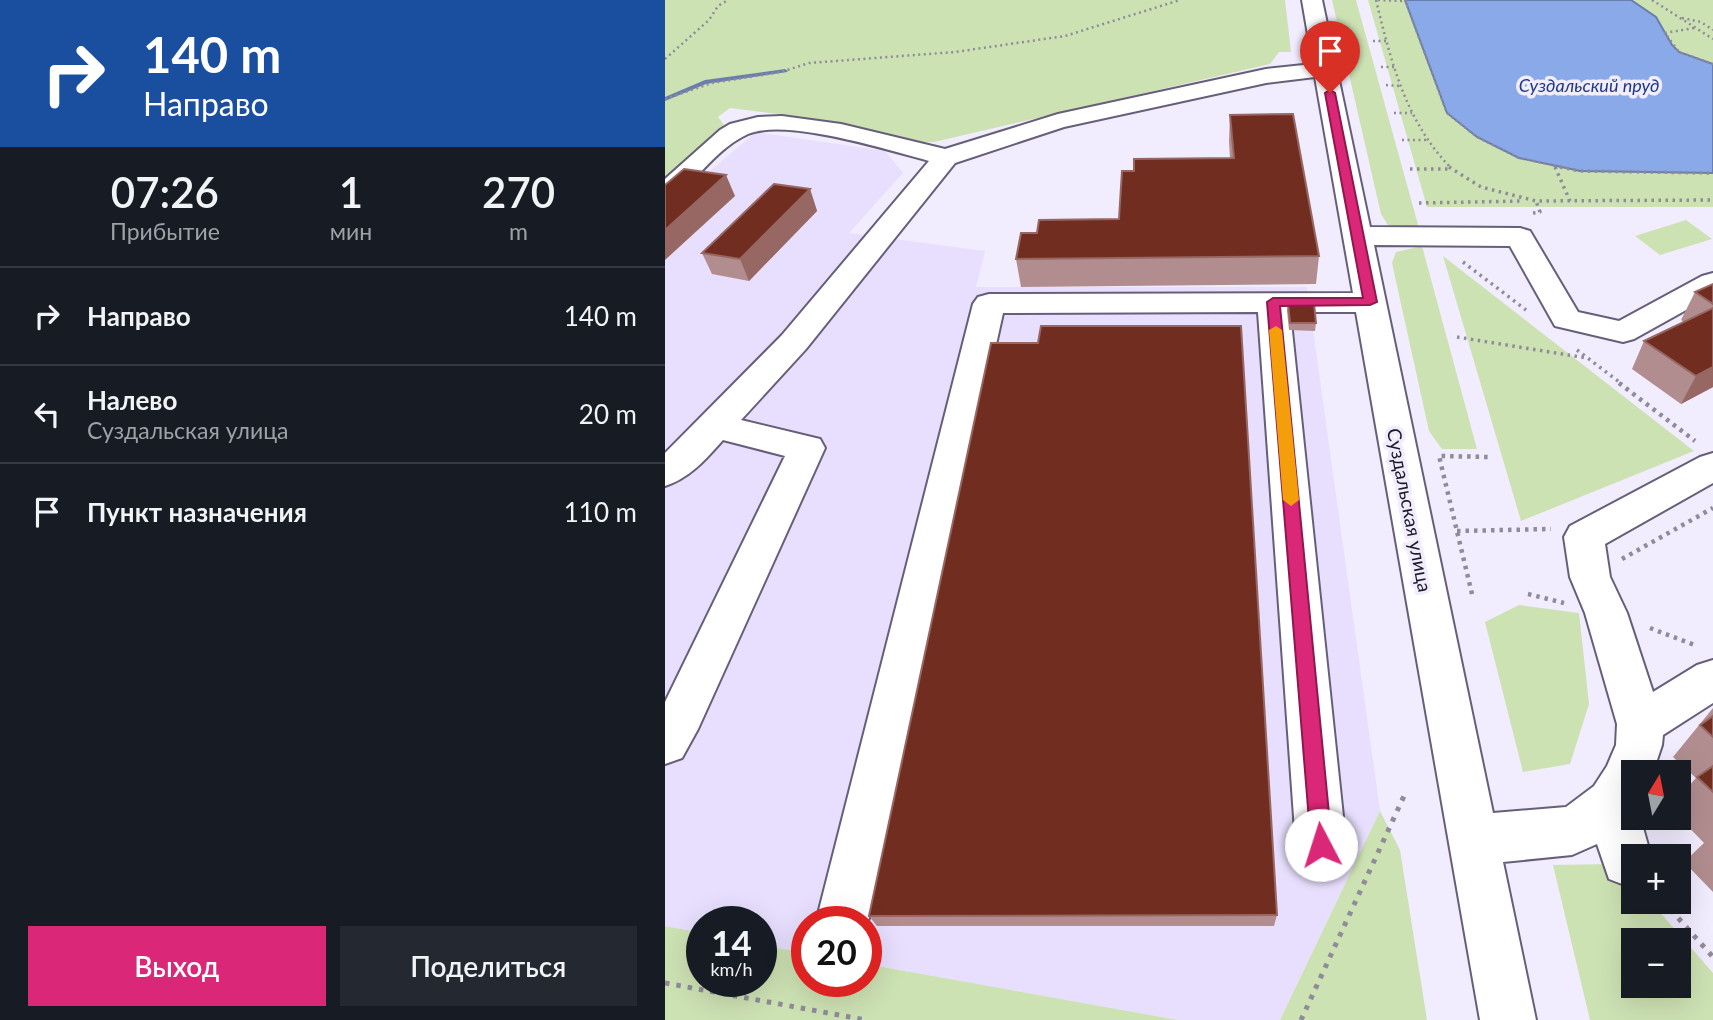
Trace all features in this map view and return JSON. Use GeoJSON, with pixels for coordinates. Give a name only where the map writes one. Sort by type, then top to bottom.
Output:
{"type":"FeatureCollection","features":[{"type":"Feature","properties":{"kind":"street","name":"Суздальская улица"},"geometry":{"type":"LineString","coordinates":[[1312,0],[1508,1020]]}},
{"type":"Feature","properties":{"kind":"street"},"geometry":{"type":"LineString","coordinates":[[665,472],[686,457],[794,342],[946,157],[1025,130],[1071,118],[1258,78],[1325,69]]}},
{"type":"Feature","properties":{"kind":"street"},"geometry":{"type":"LineString","coordinates":[[665,192],[727,137],[752,124],[768,122],[855,136],[946,157]]}},
{"type":"Feature","properties":{"kind":"street"},"geometry":{"type":"LineString","coordinates":[[1357,236],[1520,237],[1566,319],[1623,332],[1713,282]]}},
{"type":"Feature","properties":{"kind":"street"},"geometry":{"type":"LineString","coordinates":[[1273,302],[1321,845]]}},
{"type":"Feature","properties":{"kind":"street"},"geometry":{"type":"LineString","coordinates":[[846,906],[989,304],[1370,302]]}},
{"type":"Feature","properties":{"kind":"street"},"geometry":{"type":"LineString","coordinates":[[665,743],[682,715],[807,448],[715,426]]}},
{"type":"Feature","properties":{"kind":"street"},"geometry":{"type":"LineString","coordinates":[[1473,838],[1531,836],[1571,831],[1593,819],[1611,803],[1626,779],[1639,745],[1640,724],[1606,613],[1590,577],[1584,537],[1713,466]]}},
{"type":"Feature","properties":{"kind":"street"},"geometry":{"type":"LineString","coordinates":[[1640,724],[1713,679]]}},
{"type":"Feature","properties":{"kind":"street"},"geometry":{"type":"LineString","coordinates":[[1611,803],[1622,844]]}},
{"type":"Feature","properties":{"kind":"path"},"geometry":{"type":"LineString","coordinates":[[665,59],[709,20],[718,6],[728,0]]}},
{"type":"Feature","properties":{"kind":"path"},"geometry":{"type":"LineString","coordinates":[[665,99],[712,83],[782,72],[809,63],[955,52],[1065,36],[1180,0]]}},
{"type":"Feature","properties":{"kind":"path"},"geometry":{"type":"LineString","coordinates":[[1535,201],[1473,184],[1452,169],[1427,140],[1400,86],[1377,0],[1405,0],[1447,113],[1477,137],[1519,158],[1580,171],[1713,173]]}},
{"type":"Feature","properties":{"kind":"path"},"geometry":{"type":"LineString","coordinates":[[1653,0],[1713,39]]}},
{"type":"Feature","properties":{"kind":"path"},"geometry":{"type":"LineString","coordinates":[[1679,17],[1700,22],[1713,30]]}},
{"type":"Feature","properties":{"kind":"path"},"geometry":{"type":"LineString","coordinates":[[1695,28],[1665,33],[1679,52],[1713,64]]}},
{"type":"Feature","properties":{"kind":"path"},"geometry":{"type":"LineString","coordinates":[[1373,41],[1387,41]]}},
{"type":"Feature","properties":{"kind":"path"},"geometry":{"type":"LineString","coordinates":[[1381,67],[1394,67]]}},
{"type":"Feature","properties":{"kind":"path"},"geometry":{"type":"LineString","coordinates":[[1386,85],[1400,86]]}},
{"type":"Feature","properties":{"kind":"path"},"geometry":{"type":"LineString","coordinates":[[1394,113],[1412,113]]}},
{"type":"Feature","properties":{"kind":"path"},"geometry":{"type":"LineString","coordinates":[[1402,140],[1427,140]]}},
{"type":"Feature","properties":{"kind":"path"},"geometry":{"type":"LineString","coordinates":[[1554,165],[1570,201]]}},
{"type":"Feature","properties":{"kind":"path"},"geometry":{"type":"LineString","coordinates":[[1410,169],[1452,169]]}},
{"type":"Feature","properties":{"kind":"path"},"geometry":{"type":"LineString","coordinates":[[1419,203],[1713,200]]}},
{"type":"Feature","properties":{"kind":"path"},"geometry":{"type":"LineString","coordinates":[[1520,237],[1524,214],[1540,212],[1535,201]]}},
{"type":"Feature","properties":{"kind":"path"},"geometry":{"type":"LineString","coordinates":[[1457,337],[1588,359]]}},
{"type":"Feature","properties":{"kind":"path"},"geometry":{"type":"LineString","coordinates":[[1472,594],[1439,456],[1490,457]]}},
{"type":"Feature","properties":{"kind":"path"},"geometry":{"type":"LineString","coordinates":[[1590,577],[1713,509]]}},
{"type":"Feature","properties":{"kind":"path"},"geometry":{"type":"LineString","coordinates":[[1457,531],[1562,528]]}},
{"type":"Feature","properties":{"kind":"path"},"geometry":{"type":"LineString","coordinates":[[1301,1020],[1404,796]]}},
{"type":"Feature","properties":{"kind":"path"},"geometry":{"type":"LineString","coordinates":[[1675,914],[1713,957]]}},
{"type":"Feature","properties":{"kind":"path"},"geometry":{"type":"LineString","coordinates":[[665,983],[866,1020]]}},
{"type":"Feature","properties":{"kind":"shaded area"},"geometry":{"type":"Polygon","coordinates":[[[756,132],[885,151],[903,173],[849,233],[985,251],[976,287],[1307,287],[1380,811],[1280,1020],[1178,1020],[882,967],[882,906],[791,906],[791,950],[777,948],[777,906],[686,906],[686,930],[665,926],[665,209],[756,132]]]}},
{"type":"Feature","properties":{"kind":"green space"},"geometry":{"type":"Polygon","coordinates":[[[665,0],[1285,0],[1291,52],[1279,52],[1270,64],[934,142],[917,142],[802,117],[730,108],[718,117],[724,125],[709,144],[665,181],[665,0]]]}},
{"type":"Feature","properties":{"kind":"green space"},"geometry":{"type":"Polygon","coordinates":[[[1332,0],[1356,0],[1420,232],[1388,225],[1381,214],[1332,0]]]}},
{"type":"Feature","properties":{"kind":"green space","name":"Суздальский пруд"},"geometry":{"type":"Polygon","coordinates":[[[1368,0],[1713,0],[1713,207],[1427,207],[1368,0]]]}},
{"type":"Feature","properties":{"kind":"green space"},"geometry":{"type":"Polygon","coordinates":[[[1686,220],[1712,239],[1660,255],[1635,236],[1686,220]]]}},
{"type":"Feature","properties":{"kind":"green space"},"geometry":{"type":"Polygon","coordinates":[[[1422,246],[1477,449],[1442,449],[1429,431],[1392,263],[1396,252],[1422,246]]]}},
{"type":"Feature","properties":{"kind":"green space"},"geometry":{"type":"Polygon","coordinates":[[[1443,256],[1694,451],[1521,521],[1443,256]]]}},
{"type":"Feature","properties":{"kind":"green space"},"geometry":{"type":"Polygon","coordinates":[[[1519,605],[1579,613],[1589,704],[1570,764],[1523,772],[1485,622],[1519,605]]]}},
{"type":"Feature","properties":{"kind":"green space"},"geometry":{"type":"Polygon","coordinates":[[[1380,811],[1400,850],[1427,1020],[1280,1020],[1380,811]]]}},
{"type":"Feature","properties":{"kind":"green space"},"geometry":{"type":"Polygon","coordinates":[[[1616,864],[1621,869],[1621,914],[1661,914],[1674,928],[1621,928],[1621,998],[1691,998],[1691,948],[1713,973],[1713,1020],[1590,1020],[1553,865],[1616,864]]]}},
{"type":"Feature","properties":{"kind":"green space"},"geometry":{"type":"Polygon","coordinates":[[[665,926],[686,930],[686,997],[777,997],[777,948],[791,950],[791,997],[882,997],[882,967],[1178,1020],[665,1020],[665,926]]]}},
{"type":"Feature","properties":{"kind":"water","name":"Суздальский пруд"},"geometry":{"type":"Polygon","coordinates":[[[1405,0],[1631,0],[1656,17],[1679,52],[1713,64],[1713,173],[1580,171],[1519,158],[1477,137],[1447,113],[1405,0]]]}},
{"type":"Feature","properties":{"kind":"building"},"geometry":{"type":"Polygon","coordinates":[[[1293,114],[1319,256],[1016,259],[1021,233],[1037,233],[1039,220],[1119,219],[1122,171],[1134,171],[1134,159],[1234,158],[1230,115],[1293,114]]]}},
{"type":"Feature","properties":{"kind":"building"},"geometry":{"type":"Polygon","coordinates":[[[684,169],[726,175],[665,230],[665,185],[684,169]]]}},
{"type":"Feature","properties":{"kind":"building"},"geometry":{"type":"Polygon","coordinates":[[[774,184],[810,189],[740,259],[702,253],[774,184]]]}},
{"type":"Feature","properties":{"kind":"building"},"geometry":{"type":"Polygon","coordinates":[[[1713,284],[1713,304],[1695,292],[1713,284]]]}},
{"type":"Feature","properties":{"kind":"building"},"geometry":{"type":"Polygon","coordinates":[[[1288,303],[1314,303],[1316,323],[1290,323],[1288,303]]]}},
{"type":"Feature","properties":{"kind":"building"},"geometry":{"type":"Polygon","coordinates":[[[1713,308],[1713,367],[1696,376],[1644,341],[1713,308]]]}},
{"type":"Feature","properties":{"kind":"building"},"geometry":{"type":"Polygon","coordinates":[[[1041,326],[1241,326],[1277,915],[882,916],[882,906],[871,906],[991,343],[1038,343],[1041,326]]]}},
{"type":"Feature","properties":{"kind":"building"},"geometry":{"type":"Polygon","coordinates":[[[1713,716],[1713,737],[1700,725],[1713,716]]]}},
{"type":"Feature","properties":{"kind":"building"},"geometry":{"type":"Polygon","coordinates":[[[1713,766],[1713,792],[1697,777],[1713,766]]]}},
{"type":"Feature","properties":{"kind":"waterway"},"geometry":{"type":"LineString","coordinates":[[665,99],[705,82],[785,71]]}},
{"type":"Feature","properties":{"kind":"slow traffic"},"geometry":{"type":"LineString","coordinates":[[1276,330],[1291,500]]}},
{"type":"Feature","properties":{"kind":"route"},"geometry":{"type":"LineString","coordinates":[[1321,845],[1273,302],[1370,302],[1330,93]]}}]}
